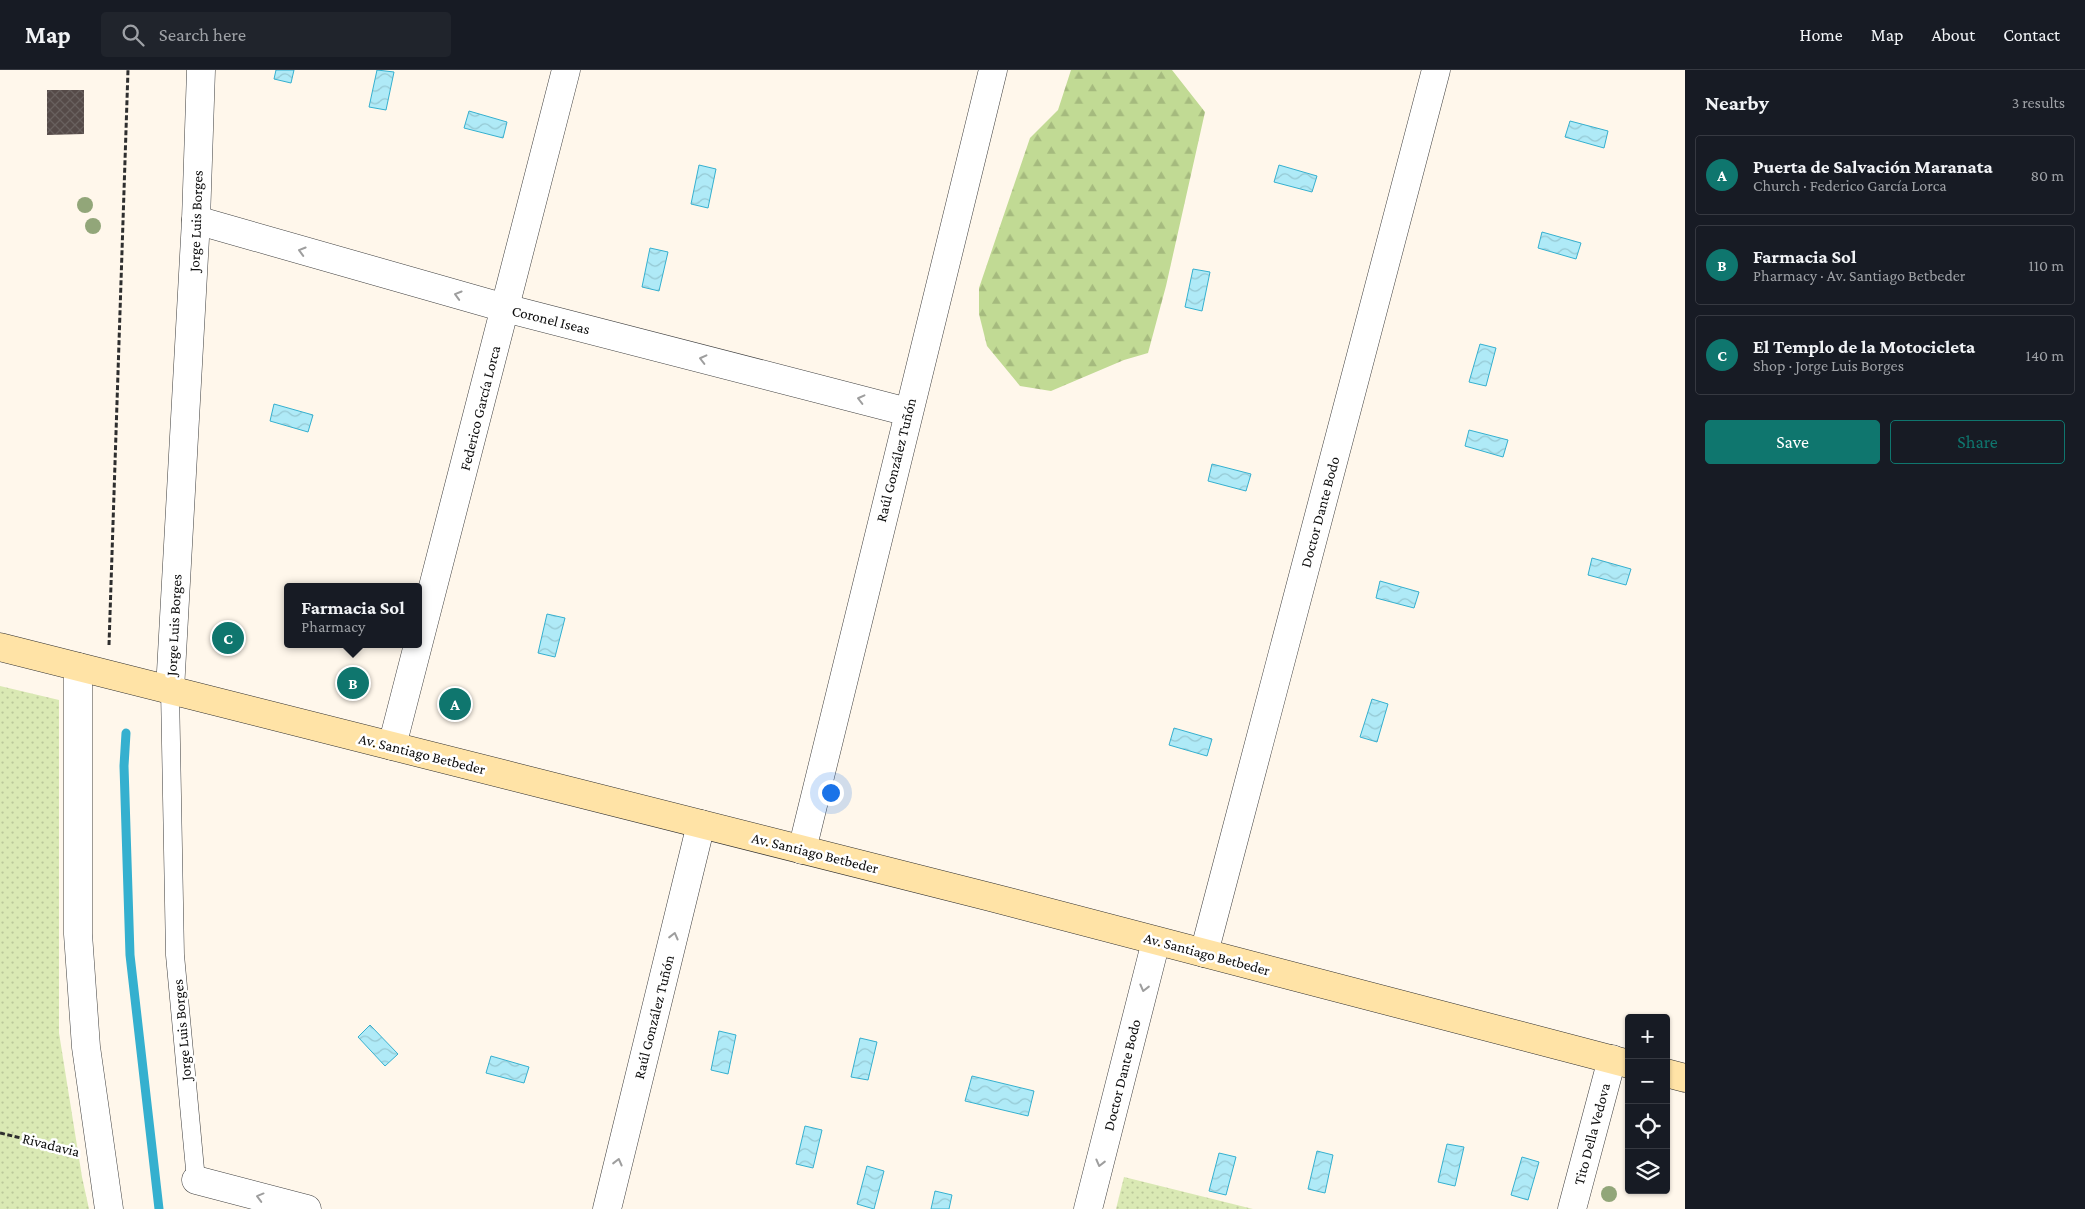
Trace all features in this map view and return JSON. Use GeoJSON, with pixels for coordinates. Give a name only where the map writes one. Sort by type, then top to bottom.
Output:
{"type":"FeatureCollection","features":[{"type":"Feature","properties":{"kind":"main road","name":"Av. Santiago Betbeder"},"geometry":{"type":"LineString","coordinates":[[0,646],[701,824],[1620,1062]]}},
{"type":"Feature","properties":{"kind":"main road"},"geometry":{"type":"LineString","coordinates":[[1670,1075],[1685,1078]]}},
{"type":"Feature","properties":{"kind":"street","name":"Jorge Luis Borges"},"geometry":{"type":"LineString","coordinates":[[170,690],[196,220],[201,70]]}},
{"type":"Feature","properties":{"kind":"street","name":"Federico García Lorca"},"geometry":{"type":"LineString","coordinates":[[422,630],[566,70]]}},
{"type":"Feature","properties":{"kind":"street","name":"Raúl González Tuñón"},"geometry":{"type":"LineString","coordinates":[[802,850],[992,70]]}},
{"type":"Feature","properties":{"kind":"street","name":"Doctor Dante Bodo"},"geometry":{"type":"LineString","coordinates":[[1204,954],[1436,70]]}},
{"type":"Feature","properties":{"kind":"street","name":"Coronel Iseas"},"geometry":{"type":"LineString","coordinates":[[196,220],[505,308],[908,412]]}},
{"type":"Feature","properties":{"kind":"street","name":"Federico García Lorca"},"geometry":{"type":"LineString","coordinates":[[392,746],[417,648]]}},
{"type":"Feature","properties":{"kind":"street"},"geometry":{"type":"LineString","coordinates":[[90,670],[78,934],[86,1047],[109,1209]]}},
{"type":"Feature","properties":{"kind":"street","name":"Raúl González Tuñón"},"geometry":{"type":"LineString","coordinates":[[607,1209],[701,824]]}},
{"type":"Feature","properties":{"kind":"street","name":"Doctor Dante Bodo"},"geometry":{"type":"LineString","coordinates":[[1088,1209],[1156,941]]}},
{"type":"Feature","properties":{"kind":"street","name":"Tito Della Vedova"},"geometry":{"type":"LineString","coordinates":[[1572,1209],[1620,1062]]}},
{"type":"Feature","properties":{"kind":"street"},"geometry":{"type":"LineString","coordinates":[[196,1180],[307,1209]]}},
{"type":"Feature","properties":{"kind":"lane","name":"Jorge Luis Borges"},"geometry":{"type":"LineString","coordinates":[[170,690],[175,955],[196,1180]]}},
{"type":"Feature","properties":{"kind":"path"},"geometry":{"type":"LineString","coordinates":[[90,670],[110,644],[128,70]]}},
{"type":"Feature","properties":{"kind":"path","name":"Rivadavia"},"geometry":{"type":"LineString","coordinates":[[0,1133],[102,1158]]}},
{"type":"Feature","properties":{"kind":"green space"},"geometry":{"type":"Polygon","coordinates":[[[1071,70],[1172,70],[1205,112],[1166,286],[1148,353],[1124,360],[1051,391],[1020,386],[987,346],[979,314],[979,288],[1030,138],[1058,110],[1071,70]]]}},
{"type":"Feature","properties":{"kind":"green space"},"geometry":{"type":"Polygon","coordinates":[[[0,686],[59,700],[59,1033],[82,1177],[89,1209],[0,1209],[0,686]]]}},
{"type":"Feature","properties":{"kind":"green space"},"geometry":{"type":"Polygon","coordinates":[[[1124,1177],[1253,1209],[1116,1209],[1124,1177]]]}},
{"type":"Feature","properties":{"kind":"water"},"geometry":{"type":"Polygon","coordinates":[[[276,70],[294,70],[291,83],[274,79],[276,70]]]}},
{"type":"Feature","properties":{"kind":"water"},"geometry":{"type":"Polygon","coordinates":[[[377,70],[394,72],[386,110],[369,107],[377,70]]]}},
{"type":"Feature","properties":{"kind":"water"},"geometry":{"type":"Polygon","coordinates":[[[469,111],[507,122],[503,138],[464,128],[469,111]]]}},
{"type":"Feature","properties":{"kind":"water"},"geometry":{"type":"Polygon","coordinates":[[[1570,121],[1608,131],[1604,148],[1565,137],[1570,121]]]}},
{"type":"Feature","properties":{"kind":"water"},"geometry":{"type":"Polygon","coordinates":[[[699,165],[716,169],[708,208],[691,204],[699,165]]]}},
{"type":"Feature","properties":{"kind":"water"},"geometry":{"type":"Polygon","coordinates":[[[1279,165],[1317,176],[1312,192],[1274,182],[1279,165]]]}},
{"type":"Feature","properties":{"kind":"water"},"geometry":{"type":"Polygon","coordinates":[[[1542,232],[1581,243],[1576,259],[1538,248],[1542,232]]]}},
{"type":"Feature","properties":{"kind":"water"},"geometry":{"type":"Polygon","coordinates":[[[650,248],[668,252],[659,291],[642,287],[650,248]]]}},
{"type":"Feature","properties":{"kind":"water"},"geometry":{"type":"Polygon","coordinates":[[[1193,269],[1210,272],[1202,311],[1185,307],[1193,269]]]}},
{"type":"Feature","properties":{"kind":"water"},"geometry":{"type":"Polygon","coordinates":[[[1480,344],[1496,348],[1486,386],[1469,382],[1480,344]]]}},
{"type":"Feature","properties":{"kind":"water"},"geometry":{"type":"Polygon","coordinates":[[[274,404],[313,415],[308,432],[270,421],[274,404]]]}},
{"type":"Feature","properties":{"kind":"water"},"geometry":{"type":"Polygon","coordinates":[[[1469,430],[1508,440],[1503,457],[1465,446],[1469,430]]]}},
{"type":"Feature","properties":{"kind":"water"},"geometry":{"type":"Polygon","coordinates":[[[1212,464],[1251,474],[1246,491],[1208,481],[1212,464]]]}},
{"type":"Feature","properties":{"kind":"water"},"geometry":{"type":"Polygon","coordinates":[[[1592,558],[1631,569],[1626,585],[1588,575],[1592,558]]]}},
{"type":"Feature","properties":{"kind":"water"},"geometry":{"type":"Polygon","coordinates":[[[1380,581],[1419,592],[1414,608],[1376,598],[1380,581]]]}},
{"type":"Feature","properties":{"kind":"water"},"geometry":{"type":"Polygon","coordinates":[[[547,614],[565,618],[555,657],[538,653],[547,614]]]}},
{"type":"Feature","properties":{"kind":"water"},"geometry":{"type":"Polygon","coordinates":[[[1372,699],[1388,704],[1377,742],[1360,737],[1372,699]]]}},
{"type":"Feature","properties":{"kind":"water"},"geometry":{"type":"Polygon","coordinates":[[[1174,728],[1212,739],[1207,756],[1169,745],[1174,728]]]}},
{"type":"Feature","properties":{"kind":"water"},"geometry":{"type":"Polygon","coordinates":[[[370,1025],[398,1054],[385,1066],[358,1037],[370,1025]]]}},
{"type":"Feature","properties":{"kind":"water"},"geometry":{"type":"Polygon","coordinates":[[[719,1031],[736,1035],[728,1074],[711,1070],[719,1031]]]}},
{"type":"Feature","properties":{"kind":"water"},"geometry":{"type":"Polygon","coordinates":[[[860,1038],[877,1042],[868,1080],[851,1077],[860,1038]]]}},
{"type":"Feature","properties":{"kind":"water"},"geometry":{"type":"Polygon","coordinates":[[[491,1056],[529,1067],[524,1083],[486,1073],[491,1056]]]}},
{"type":"Feature","properties":{"kind":"water"},"geometry":{"type":"Polygon","coordinates":[[[972,1076],[1034,1091],[1028,1116],[965,1101],[972,1076]]]}},
{"type":"Feature","properties":{"kind":"water"},"geometry":{"type":"Polygon","coordinates":[[[805,1126],[822,1130],[813,1168],[796,1164],[805,1126]]]}},
{"type":"Feature","properties":{"kind":"water"},"geometry":{"type":"Polygon","coordinates":[[[1447,1144],[1464,1147],[1455,1186],[1438,1182],[1447,1144]]]}},
{"type":"Feature","properties":{"kind":"water"},"geometry":{"type":"Polygon","coordinates":[[[1317,1151],[1333,1155],[1325,1193],[1308,1189],[1317,1151]]]}},
{"type":"Feature","properties":{"kind":"water"},"geometry":{"type":"Polygon","coordinates":[[[1219,1153],[1236,1157],[1226,1195],[1209,1191],[1219,1153]]]}},
{"type":"Feature","properties":{"kind":"water"},"geometry":{"type":"Polygon","coordinates":[[[1522,1157],[1539,1162],[1528,1200],[1511,1195],[1522,1157]]]}},
{"type":"Feature","properties":{"kind":"water"},"geometry":{"type":"Polygon","coordinates":[[[867,1166],[884,1171],[874,1209],[857,1204],[867,1166]]]}},
{"type":"Feature","properties":{"kind":"water"},"geometry":{"type":"Polygon","coordinates":[[[935,1191],[952,1195],[949,1209],[931,1209],[935,1191]]]}},
{"type":"Feature","properties":{"kind":"building"},"geometry":{"type":"Polygon","coordinates":[[[47,90],[84,90],[84,134],[47,135],[47,90]]]}},
{"type":"Feature","properties":{"kind":"waterway"},"geometry":{"type":"LineString","coordinates":[[126,733],[124,766],[130,955],[159,1209]]}},
{"type":"Feature","properties":{"kind":"place","name":"El Templo de la Motocicleta"},"geometry":{"type":"Point","coordinates":[228,638]}},
{"type":"Feature","properties":{"kind":"place","name":"Farmacia Sol"},"geometry":{"type":"Point","coordinates":[353,683]}},
{"type":"Feature","properties":{"kind":"place","name":"Puerta de Salvación Maranata"},"geometry":{"type":"Point","coordinates":[455,704]}}]}
